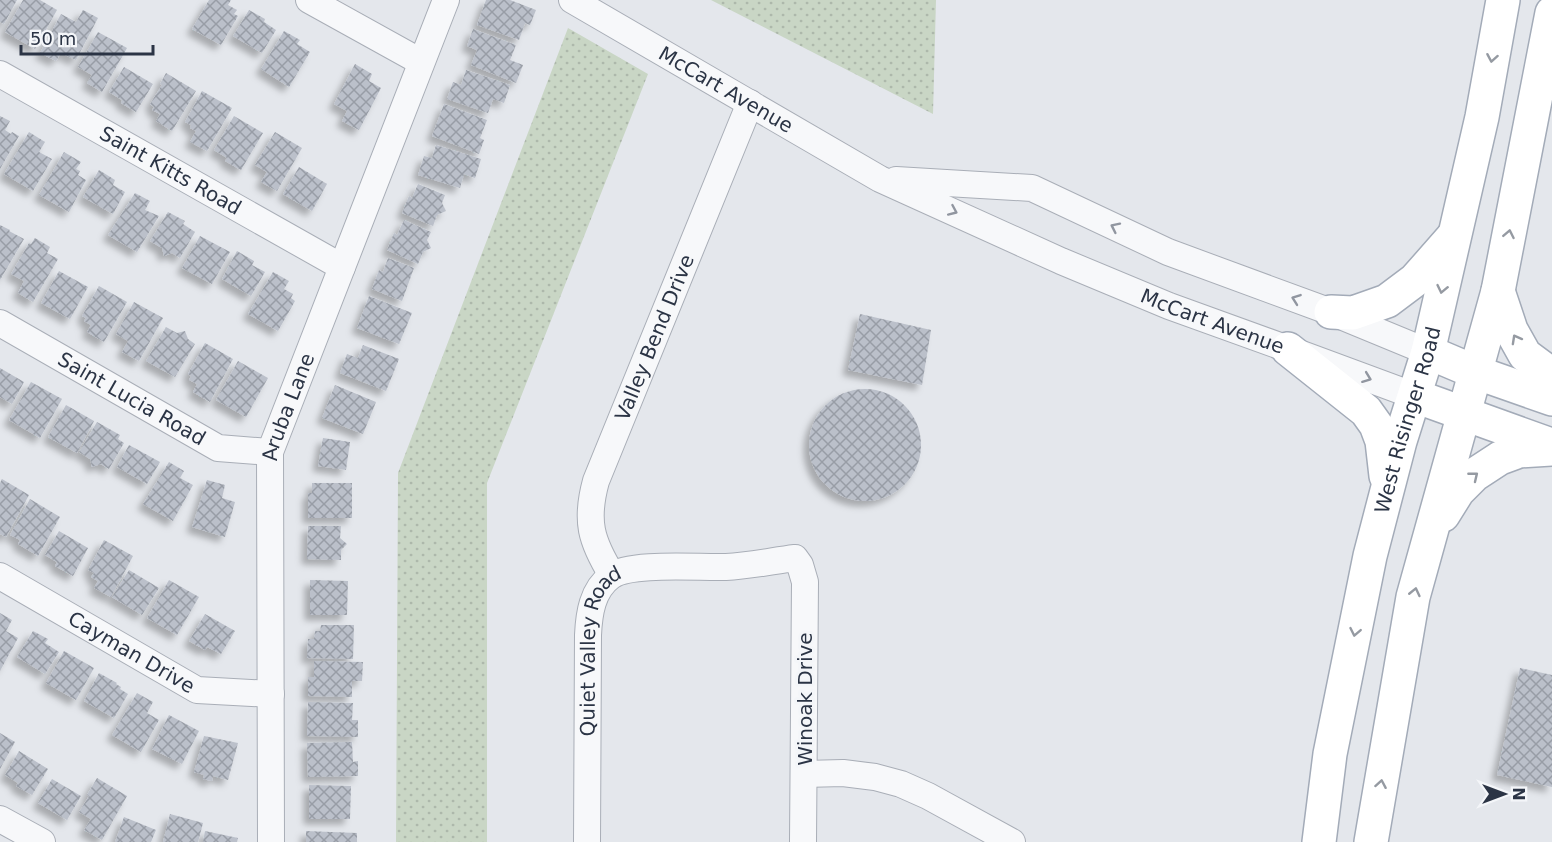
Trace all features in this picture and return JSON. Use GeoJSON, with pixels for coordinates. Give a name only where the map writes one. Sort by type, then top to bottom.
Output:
{"type":"FeatureCollection","features":[{"type":"Feature","properties":{"kind":"main road","name":"West Risinger Road"},"geometry":{"type":"LineString","coordinates":[[1319,842],[1335,731],[1370,556],[1400,441],[1428,352],[1482,117],[1503,0]]}},
{"type":"Feature","properties":{"kind":"main road"},"geometry":{"type":"LineString","coordinates":[[1371,842],[1413,597],[1498,291],[1552,13]]}},
{"type":"Feature","properties":{"kind":"main road"},"geometry":{"type":"LineString","coordinates":[[1331,312],[1353,313],[1387,301],[1415,280],[1455,234]]}},
{"type":"Feature","properties":{"kind":"main road"},"geometry":{"type":"LineString","coordinates":[[1498,291],[1511,330],[1525,355],[1552,375]]}},
{"type":"Feature","properties":{"kind":"main road"},"geometry":{"type":"LineString","coordinates":[[1288,349],[1366,411],[1372,419],[1382,441],[1388,490]]}},
{"type":"Feature","properties":{"kind":"main road","name":"McCart Avenue"},"geometry":{"type":"LineString","coordinates":[[1428,352],[1475,372],[1552,399]]}},
{"type":"Feature","properties":{"kind":"main road","name":"McCart Avenue"},"geometry":{"type":"LineString","coordinates":[[1415,396],[1552,447]]}},
{"type":"Feature","properties":{"kind":"main road"},"geometry":{"type":"LineString","coordinates":[[1428,540],[1458,491],[1474,475],[1500,458],[1519,451],[1552,447]]}},
{"type":"Feature","properties":{"kind":"street"},"geometry":{"type":"LineString","coordinates":[[309,0],[421,62]]}},
{"type":"Feature","properties":{"kind":"street","name":"Aruba Lane"},"geometry":{"type":"LineString","coordinates":[[271,842],[270,452],[446,0]]}},
{"type":"Feature","properties":{"kind":"street","name":"McCart Avenue"},"geometry":{"type":"LineString","coordinates":[[572,0],[880,179],[1061,261],[1169,306],[1415,396]]}},
{"type":"Feature","properties":{"kind":"street","name":"Saint Kitts Road"},"geometry":{"type":"LineString","coordinates":[[0,74],[342,267]]}},
{"type":"Feature","properties":{"kind":"street","name":"Valley Bend Drive"},"geometry":{"type":"LineString","coordinates":[[612,575],[595,542],[590,521],[591,500],[596,481],[750,103]]}},
{"type":"Feature","properties":{"kind":"street","name":"McCart Avenue"},"geometry":{"type":"LineString","coordinates":[[880,179],[1032,188],[1168,252],[1331,312],[1428,352]]}},
{"type":"Feature","properties":{"kind":"street","name":"Saint Lucia Road"},"geometry":{"type":"LineString","coordinates":[[0,323],[218,448],[270,452]]}},
{"type":"Feature","properties":{"kind":"street","name":"Quiet Valley Road"},"geometry":{"type":"LineString","coordinates":[[587,842],[589,612],[603,584],[612,575],[626,570],[652,567],[724,567],[795,558]]}},
{"type":"Feature","properties":{"kind":"street","name":"Winoak Drive"},"geometry":{"type":"LineString","coordinates":[[795,558],[806,582],[804,842]]}},
{"type":"Feature","properties":{"kind":"street","name":"Cayman Drive"},"geometry":{"type":"LineString","coordinates":[[0,576],[197,690],[271,693]]}},
{"type":"Feature","properties":{"kind":"street"},"geometry":{"type":"LineString","coordinates":[[804,774],[875,777],[901,784],[928,796],[1012,842]]}},
{"type":"Feature","properties":{"kind":"street"},"geometry":{"type":"LineString","coordinates":[[0,819],[42,842]]}},
{"type":"Feature","properties":{"kind":"green space"},"geometry":{"type":"Polygon","coordinates":[[[711,0],[936,0],[933,114],[711,0]]]}},
{"type":"Feature","properties":{"kind":"green space"},"geometry":{"type":"Polygon","coordinates":[[[568,28],[648,74],[487,483],[487,842],[396,842],[398,473],[568,28]]]}},
{"type":"Feature","properties":{"kind":"building"},"geometry":{"type":"Polygon","coordinates":[[[0,0],[17,0],[4,24],[0,22],[0,0]]]}},
{"type":"Feature","properties":{"kind":"building"},"geometry":{"type":"Polygon","coordinates":[[[23,0],[40,0],[57,10],[35,49],[5,32],[23,0]]]}},
{"type":"Feature","properties":{"kind":"building"},"geometry":{"type":"Polygon","coordinates":[[[209,0],[231,0],[228,5],[237,10],[234,14],[238,16],[221,45],[192,29],[209,0]]]}},
{"type":"Feature","properties":{"kind":"building"},"geometry":{"type":"Polygon","coordinates":[[[486,0],[510,0],[536,10],[530,25],[525,23],[519,40],[477,25],[486,0]]]}},
{"type":"Feature","properties":{"kind":"building"},"geometry":{"type":"Polygon","coordinates":[[[83,10],[98,18],[76,60],[61,53],[56,61],[40,53],[61,14],[76,22],[83,10]]]}},
{"type":"Feature","properties":{"kind":"building"},"geometry":{"type":"Polygon","coordinates":[[[249,10],[265,19],[264,22],[276,30],[262,53],[233,36],[249,10]]]}},
{"type":"Feature","properties":{"kind":"building"},"geometry":{"type":"Polygon","coordinates":[[[473,29],[516,45],[510,60],[523,65],[516,83],[471,65],[477,50],[467,46],[473,29]]]}},
{"type":"Feature","properties":{"kind":"building"},"geometry":{"type":"Polygon","coordinates":[[[284,31],[300,40],[297,44],[310,52],[289,87],[261,69],[284,31]]]}},
{"type":"Feature","properties":{"kind":"building"},"geometry":{"type":"Polygon","coordinates":[[[98,32],[127,48],[102,92],[87,83],[92,75],[78,67],[98,32]]]}},
{"type":"Feature","properties":{"kind":"building"},"geometry":{"type":"Polygon","coordinates":[[[355,64],[372,74],[369,81],[381,88],[359,130],[342,121],[347,111],[334,104],[355,64]]]}},
{"type":"Feature","properties":{"kind":"building"},"geometry":{"type":"Polygon","coordinates":[[[124,67],[153,84],[136,112],[109,92],[124,67]]]}},
{"type":"Feature","properties":{"kind":"building"},"geometry":{"type":"Polygon","coordinates":[[[466,70],[510,85],[504,103],[493,99],[488,113],[447,99],[453,82],[461,85],[466,70]]]}},
{"type":"Feature","properties":{"kind":"building"},"geometry":{"type":"Polygon","coordinates":[[[166,73],[196,91],[172,131],[156,121],[160,114],[152,110],[154,107],[150,104],[162,85],[160,84],[166,73]]]}},
{"type":"Feature","properties":{"kind":"building"},"geometry":{"type":"Polygon","coordinates":[[[202,91],[232,108],[207,151],[190,142],[196,131],[185,122],[202,91]]]}},
{"type":"Feature","properties":{"kind":"building"},"geometry":{"type":"Polygon","coordinates":[[[444,104],[487,120],[480,138],[484,140],[479,154],[432,136],[444,104]]]}},
{"type":"Feature","properties":{"kind":"building"},"geometry":{"type":"Polygon","coordinates":[[[0,116],[10,121],[5,130],[19,136],[0,169],[0,116]]]}},
{"type":"Feature","properties":{"kind":"building"},"geometry":{"type":"Polygon","coordinates":[[[234,116],[263,133],[241,170],[225,161],[227,158],[214,150],[234,116]]]}},
{"type":"Feature","properties":{"kind":"building"},"geometry":{"type":"Polygon","coordinates":[[[29,132],[45,142],[39,152],[52,159],[33,191],[4,174],[29,132]]]}},
{"type":"Feature","properties":{"kind":"building"},"geometry":{"type":"Polygon","coordinates":[[[275,132],[302,148],[277,191],[261,182],[267,172],[255,165],[275,132]]]}},
{"type":"Feature","properties":{"kind":"building"},"geometry":{"type":"Polygon","coordinates":[[[436,145],[481,159],[475,178],[464,174],[460,188],[418,175],[424,156],[432,158],[436,145]]]}},
{"type":"Feature","properties":{"kind":"building"},"geometry":{"type":"Polygon","coordinates":[[[64,152],[81,162],[76,169],[80,171],[78,175],[86,180],[69,212],[39,195],[64,152]]]}},
{"type":"Feature","properties":{"kind":"building"},"geometry":{"type":"Polygon","coordinates":[[[299,167],[327,184],[312,211],[283,194],[299,167]]]}},
{"type":"Feature","properties":{"kind":"building"},"geometry":{"type":"Polygon","coordinates":[[[99,170],[115,180],[113,185],[125,192],[113,214],[83,197],[99,170]]]}},
{"type":"Feature","properties":{"kind":"building"},"geometry":{"type":"Polygon","coordinates":[[[418,184],[445,195],[442,203],[446,211],[437,215],[433,226],[402,213],[409,196],[412,198],[418,184]]]}},
{"type":"Feature","properties":{"kind":"building"},"geometry":{"type":"Polygon","coordinates":[[[135,193],[150,201],[145,210],[159,216],[137,252],[108,235],[135,193]]]}},
{"type":"Feature","properties":{"kind":"building"},"geometry":{"type":"Polygon","coordinates":[[[168,212],[185,221],[183,224],[195,232],[180,258],[172,253],[164,256],[162,248],[150,241],[168,212]]]}},
{"type":"Feature","properties":{"kind":"building"},"geometry":{"type":"Polygon","coordinates":[[[404,220],[431,232],[427,240],[431,248],[423,252],[418,264],[387,250],[394,233],[397,235],[404,220]]]}},
{"type":"Feature","properties":{"kind":"building"},"geometry":{"type":"Polygon","coordinates":[[[0,225],[24,239],[0,280],[0,225]]]}},
{"type":"Feature","properties":{"kind":"building"},"geometry":{"type":"Polygon","coordinates":[[[200,236],[230,252],[212,284],[182,268],[200,236]]]}},
{"type":"Feature","properties":{"kind":"building"},"geometry":{"type":"Polygon","coordinates":[[[35,238],[50,247],[47,253],[58,259],[33,302],[18,293],[24,281],[11,274],[29,243],[31,244],[35,238]]]}},
{"type":"Feature","properties":{"kind":"building"},"geometry":{"type":"Polygon","coordinates":[[[237,251],[254,261],[252,265],[265,272],[251,296],[222,279],[237,251]]]}},
{"type":"Feature","properties":{"kind":"building"},"geometry":{"type":"Polygon","coordinates":[[[388,258],[414,268],[402,301],[372,289],[379,270],[383,272],[388,258]]]}},
{"type":"Feature","properties":{"kind":"building"},"geometry":{"type":"Polygon","coordinates":[[[59,271],[88,287],[70,319],[41,303],[59,271]]]}},
{"type":"Feature","properties":{"kind":"building"},"geometry":{"type":"Polygon","coordinates":[[[273,272],[289,281],[284,289],[293,294],[291,298],[295,301],[278,331],[248,314],[273,272]]]}},
{"type":"Feature","properties":{"kind":"building"},"geometry":{"type":"Polygon","coordinates":[[[99,286],[127,302],[104,342],[87,332],[91,325],[84,321],[86,318],[82,316],[99,286]]]}},
{"type":"Feature","properties":{"kind":"building"},"geometry":{"type":"Polygon","coordinates":[[[369,296],[412,313],[399,344],[357,328],[369,296]]]}},
{"type":"Feature","properties":{"kind":"building"},"geometry":{"type":"Polygon","coordinates":[[[134,302],[163,318],[139,361],[122,352],[128,341],[116,334],[134,302]]]}},
{"type":"Feature","properties":{"kind":"building"},"geometry":{"type":"Polygon","coordinates":[[[860,314],[931,330],[922,385],[848,370],[860,314]]]}},
{"type":"Feature","properties":{"kind":"building"},"geometry":{"type":"Polygon","coordinates":[[[166,327],[177,333],[185,331],[188,339],[195,344],[175,377],[146,361],[166,327]]]}},
{"type":"Feature","properties":{"kind":"building"},"geometry":{"type":"Polygon","coordinates":[[[205,343],[233,359],[210,402],[193,392],[197,384],[189,380],[191,376],[188,374],[205,343]]]}},
{"type":"Feature","properties":{"kind":"building"},"geometry":{"type":"Polygon","coordinates":[[[363,345],[399,359],[386,391],[340,373],[347,354],[358,358],[363,345]]]}},
{"type":"Feature","properties":{"kind":"building"},"geometry":{"type":"Polygon","coordinates":[[[238,361],[268,378],[246,417],[216,400],[238,361]]]}},
{"type":"Feature","properties":{"kind":"building"},"geometry":{"type":"Polygon","coordinates":[[[0,368],[24,382],[12,404],[0,397],[0,368]]]}},
{"type":"Feature","properties":{"kind":"building"},"geometry":{"type":"Polygon","coordinates":[[[31,382],[62,399],[40,438],[9,420],[31,382]]]}},
{"type":"Feature","properties":{"kind":"building"},"geometry":{"type":"Polygon","coordinates":[[[335,385],[376,402],[363,434],[322,418],[335,385]]]}},
{"type":"Feature","properties":{"kind":"building"},"geometry":{"type":"Polygon","coordinates":[[[865,389],[887,393],[905,405],[917,423],[921,445],[917,467],[905,485],[887,497],[865,501],[843,497],[825,485],[813,467],[809,445],[813,423],[825,405],[843,393],[865,389]]]}},
{"type":"Feature","properties":{"kind":"building"},"geometry":{"type":"Polygon","coordinates":[[[66,405],[94,421],[77,453],[48,437],[66,405]]]}},
{"type":"Feature","properties":{"kind":"building"},"geometry":{"type":"Polygon","coordinates":[[[97,422],[120,435],[118,439],[124,443],[109,469],[101,464],[92,467],[90,459],[79,452],[97,422]]]}},
{"type":"Feature","properties":{"kind":"building"},"geometry":{"type":"Polygon","coordinates":[[[323,438],[350,442],[346,470],[318,466],[323,438]]]}},
{"type":"Feature","properties":{"kind":"building"},"geometry":{"type":"Polygon","coordinates":[[[129,445],[160,462],[147,484],[117,467],[129,445]]]}},
{"type":"Feature","properties":{"kind":"building"},"geometry":{"type":"Polygon","coordinates":[[[169,462],[184,471],[180,478],[193,485],[173,521],[143,504],[169,462]]]}},
{"type":"Feature","properties":{"kind":"building"},"geometry":{"type":"Polygon","coordinates":[[[2,479],[29,495],[6,537],[0,534],[0,483],[2,479]]]}},
{"type":"Feature","properties":{"kind":"building"},"geometry":{"type":"Polygon","coordinates":[[[207,480],[225,485],[222,498],[235,502],[225,537],[192,527],[207,480]]]}},
{"type":"Feature","properties":{"kind":"building"},"geometry":{"type":"Polygon","coordinates":[[[312,483],[352,483],[352,518],[308,518],[308,493],[312,493],[312,483]]]}},
{"type":"Feature","properties":{"kind":"building"},"geometry":{"type":"Polygon","coordinates":[[[30,499],[60,517],[38,556],[18,544],[20,540],[10,535],[30,499]]]}},
{"type":"Feature","properties":{"kind":"building"},"geometry":{"type":"Polygon","coordinates":[[[308,526],[341,526],[340,538],[347,544],[341,550],[341,560],[307,559],[308,526]]]}},
{"type":"Feature","properties":{"kind":"building"},"geometry":{"type":"Polygon","coordinates":[[[59,531],[88,548],[73,576],[55,566],[57,562],[45,555],[59,531]]]}},
{"type":"Feature","properties":{"kind":"building"},"geometry":{"type":"Polygon","coordinates":[[[104,540],[133,556],[111,597],[94,588],[98,581],[91,577],[94,573],[88,570],[104,540]]]}},
{"type":"Feature","properties":{"kind":"building"},"geometry":{"type":"Polygon","coordinates":[[[129,570],[159,588],[142,615],[112,597],[129,570]]]}},
{"type":"Feature","properties":{"kind":"building"},"geometry":{"type":"Polygon","coordinates":[[[169,580],[199,597],[177,635],[147,618],[169,580]]]}},
{"type":"Feature","properties":{"kind":"building"},"geometry":{"type":"Polygon","coordinates":[[[310,580],[348,581],[347,615],[310,615],[310,580]]]}},
{"type":"Feature","properties":{"kind":"building"},"geometry":{"type":"Polygon","coordinates":[[[0,613],[12,620],[6,631],[18,638],[0,671],[0,613]]]}},
{"type":"Feature","properties":{"kind":"building"},"geometry":{"type":"Polygon","coordinates":[[[205,614],[235,631],[221,654],[207,647],[205,650],[189,641],[205,614]]]}},
{"type":"Feature","properties":{"kind":"building"},"geometry":{"type":"Polygon","coordinates":[[[321,625],[354,625],[353,659],[307,658],[308,639],[314,639],[315,631],[320,631],[321,625]]]}},
{"type":"Feature","properties":{"kind":"building"},"geometry":{"type":"Polygon","coordinates":[[[33,631],[48,639],[45,643],[59,652],[45,674],[17,657],[33,631]]]}},
{"type":"Feature","properties":{"kind":"building"},"geometry":{"type":"Polygon","coordinates":[[[64,651],[94,668],[76,700],[46,683],[64,651]]]}},
{"type":"Feature","properties":{"kind":"building"},"geometry":{"type":"Polygon","coordinates":[[[314,661],[363,662],[362,681],[352,681],[352,697],[308,696],[308,677],[314,677],[314,661]]]}},
{"type":"Feature","properties":{"kind":"building"},"geometry":{"type":"Polygon","coordinates":[[[1520,668],[1552,675],[1552,787],[1497,775],[1520,668]]]}},
{"type":"Feature","properties":{"kind":"building"},"geometry":{"type":"Polygon","coordinates":[[[99,673],[117,683],[120,689],[128,694],[114,718],[84,701],[99,673]]]}},
{"type":"Feature","properties":{"kind":"building"},"geometry":{"type":"Polygon","coordinates":[[[137,693],[153,702],[147,713],[159,720],[141,752],[112,735],[137,693]]]}},
{"type":"Feature","properties":{"kind":"building"},"geometry":{"type":"Polygon","coordinates":[[[308,702],[353,703],[352,720],[358,720],[358,737],[307,736],[308,702]]]}},
{"type":"Feature","properties":{"kind":"building"},"geometry":{"type":"Polygon","coordinates":[[[169,715],[199,731],[182,764],[152,749],[169,715]]]}},
{"type":"Feature","properties":{"kind":"building"},"geometry":{"type":"Polygon","coordinates":[[[0,733],[15,742],[0,769],[0,733]]]}},
{"type":"Feature","properties":{"kind":"building"},"geometry":{"type":"Polygon","coordinates":[[[204,736],[238,743],[228,780],[213,776],[212,781],[203,779],[204,775],[194,772],[204,736]]]}},
{"type":"Feature","properties":{"kind":"building"},"geometry":{"type":"Polygon","coordinates":[[[352,742],[353,762],[358,761],[358,776],[308,777],[307,743],[352,742]]]}},
{"type":"Feature","properties":{"kind":"building"},"geometry":{"type":"Polygon","coordinates":[[[19,751],[48,769],[32,795],[16,786],[18,783],[5,775],[19,751]]]}},
{"type":"Feature","properties":{"kind":"building"},"geometry":{"type":"Polygon","coordinates":[[[97,778],[127,796],[102,840],[84,830],[91,819],[79,812],[97,778]]]}},
{"type":"Feature","properties":{"kind":"building"},"geometry":{"type":"Polygon","coordinates":[[[52,779],[81,796],[67,820],[38,803],[52,779]]]}},
{"type":"Feature","properties":{"kind":"building"},"geometry":{"type":"Polygon","coordinates":[[[309,785],[351,786],[350,819],[309,819],[309,785]]]}},
{"type":"Feature","properties":{"kind":"building"},"geometry":{"type":"Polygon","coordinates":[[[170,814],[203,823],[198,842],[163,842],[170,814]]]}},
{"type":"Feature","properties":{"kind":"building"},"geometry":{"type":"Polygon","coordinates":[[[124,817],[156,830],[151,842],[115,842],[124,817]]]}},
{"type":"Feature","properties":{"kind":"building"},"geometry":{"type":"Polygon","coordinates":[[[205,831],[238,838],[237,842],[203,842],[205,831]]]}},
{"type":"Feature","properties":{"kind":"building"},"geometry":{"type":"Polygon","coordinates":[[[306,831],[357,833],[357,842],[306,842],[306,831]]]}}]}
